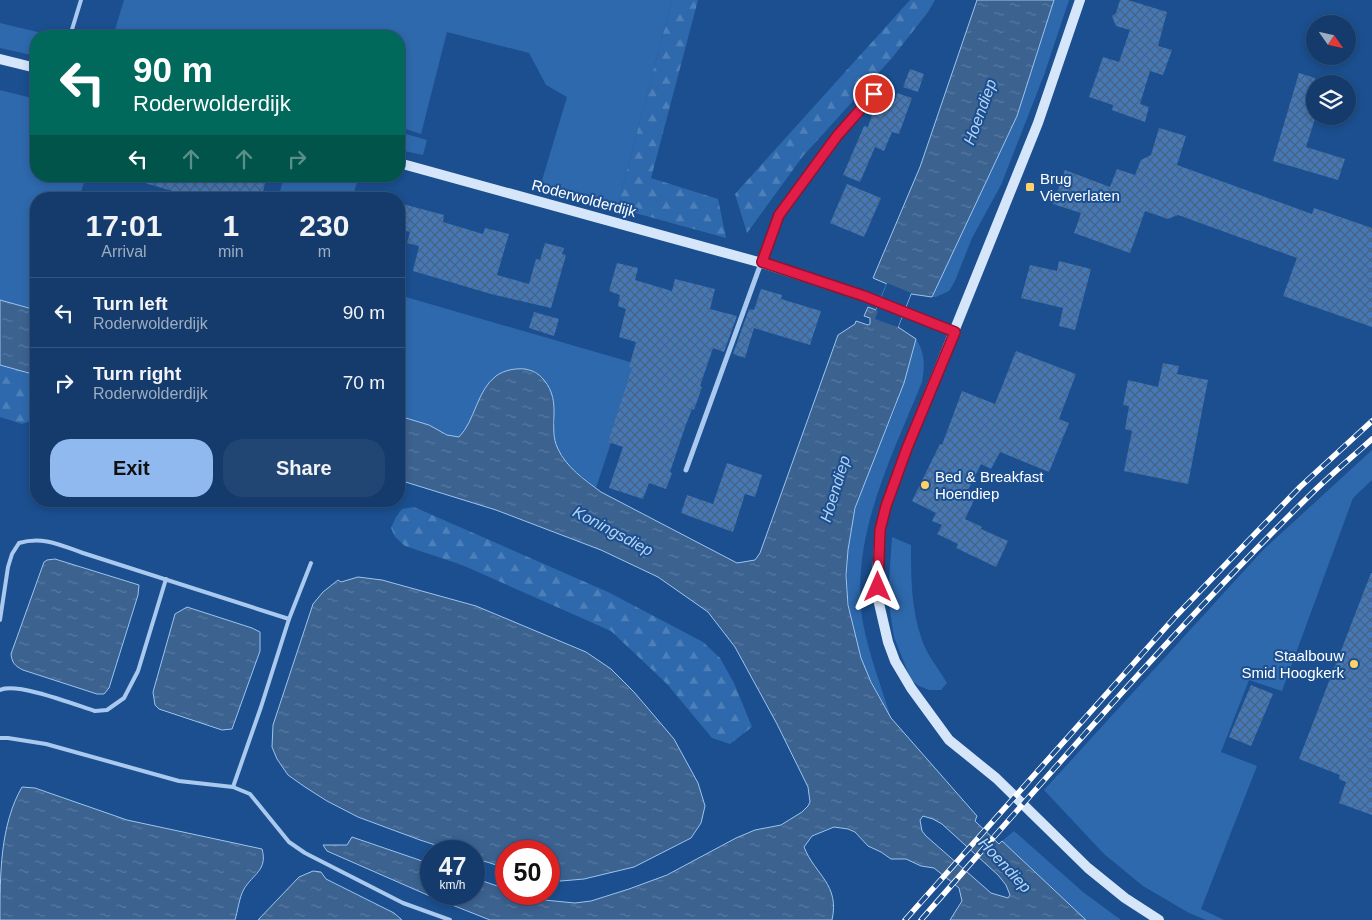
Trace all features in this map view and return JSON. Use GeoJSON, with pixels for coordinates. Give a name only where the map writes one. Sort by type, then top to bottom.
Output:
{"type":"FeatureCollection","features":[{"type":"Feature","properties":{"kind":"main road"},"geometry":{"type":"LineString","coordinates":[[1080,0],[1038,123],[907,448],[886,506],[880,530],[877,576],[878,599],[888,642],[895,661],[911,688],[948,740],[996,778],[1088,868],[1125,898],[1159,920]]}},
{"type":"Feature","properties":{"kind":"main road"},"geometry":{"type":"LineString","coordinates":[[0,59],[30,66]]}},
{"type":"Feature","properties":{"kind":"main road","name":"Roderwolderdijk"},"geometry":{"type":"LineString","coordinates":[[405,165],[762,262],[864,296],[955,332]]}},
{"type":"Feature","properties":{"kind":"street"},"geometry":{"type":"LineString","coordinates":[[686,470],[762,262]]}},
{"type":"Feature","properties":{"kind":"lane"},"geometry":{"type":"LineString","coordinates":[[72,30],[81,0]]}},
{"type":"Feature","properties":{"kind":"lane"},"geometry":{"type":"LineString","coordinates":[[762,262],[779,215],[837,136],[874,94]]}},
{"type":"Feature","properties":{"kind":"lane"},"geometry":{"type":"LineString","coordinates":[[0,620],[12,554],[19,543],[32,539],[53,542],[288,619]]}},
{"type":"Feature","properties":{"kind":"lane"},"geometry":{"type":"LineString","coordinates":[[232,787],[261,707],[288,619],[311,563]]}},
{"type":"Feature","properties":{"kind":"lane"},"geometry":{"type":"LineString","coordinates":[[0,690],[5,688],[24,690],[96,712],[107,710],[124,698],[138,671],[166,579]]}},
{"type":"Feature","properties":{"kind":"lane"},"geometry":{"type":"LineString","coordinates":[[0,738],[46,744],[179,781],[232,787],[250,794],[289,842],[305,853],[403,903],[450,920]]}},
{"type":"Feature","properties":{"kind":"green space"},"geometry":{"type":"Polygon","coordinates":[[[124,0],[672,0],[617,208],[540,187],[567,97],[546,85],[529,53],[447,32],[421,134],[405,129],[405,30],[115,30],[124,0]]]}},
{"type":"Feature","properties":{"kind":"green space"},"geometry":{"type":"Polygon","coordinates":[[[672,0],[698,0],[651,178],[718,199],[726,238],[617,208],[672,0]]]}},
{"type":"Feature","properties":{"kind":"green space"},"geometry":{"type":"Polygon","coordinates":[[[910,0],[935,0],[928,12],[892,58],[803,156],[747,233],[735,194],[910,0]]]}},
{"type":"Feature","properties":{"kind":"green space"},"geometry":{"type":"Polygon","coordinates":[[[1054,0],[1069,0],[1044,75],[1001,185],[972,238],[955,281],[949,291],[932,297],[1017,116],[1054,0]]]}},
{"type":"Feature","properties":{"kind":"green space"},"geometry":{"type":"Polygon","coordinates":[[[0,23],[30,30],[30,55],[0,48],[0,23]]]}},
{"type":"Feature","properties":{"kind":"green space"},"geometry":{"type":"Polygon","coordinates":[[[0,90],[30,98],[30,182],[84,182],[81,192],[30,192],[30,308],[0,300],[0,90]]]}},
{"type":"Feature","properties":{"kind":"green space"},"geometry":{"type":"Polygon","coordinates":[[[405,134],[427,140],[423,155],[405,151],[405,134]]]}},
{"type":"Feature","properties":{"kind":"green space"},"geometry":{"type":"Polygon","coordinates":[[[282,182],[357,182],[354,192],[280,192],[282,182]]]}},
{"type":"Feature","properties":{"kind":"green space"},"geometry":{"type":"Polygon","coordinates":[[[405,297],[637,364],[596,488],[567,464],[557,449],[553,432],[555,421],[549,387],[536,372],[496,376],[478,403],[465,432],[459,437],[447,435],[429,425],[405,418],[405,297]]]}},
{"type":"Feature","properties":{"kind":"green space"},"geometry":{"type":"Polygon","coordinates":[[[916,339],[924,360],[922,382],[876,499],[867,530],[862,560],[860,591],[863,623],[872,659],[891,718],[860,657],[848,601],[847,563],[856,507],[894,411],[916,339]]]}},
{"type":"Feature","properties":{"kind":"green space"},"geometry":{"type":"Polygon","coordinates":[[[0,365],[30,373],[30,421],[22,424],[0,417],[0,365]]]}},
{"type":"Feature","properties":{"kind":"green space"},"geometry":{"type":"Polygon","coordinates":[[[1372,450],[1372,480],[1353,498],[1282,691],[1249,680],[1221,752],[1257,766],[1201,909],[1224,920],[1206,920],[1189,913],[1143,886],[1104,854],[1044,790],[1263,550],[1372,450]]]}},
{"type":"Feature","properties":{"kind":"green space"},"geometry":{"type":"Polygon","coordinates":[[[414,507],[608,592],[703,642],[720,658],[734,683],[752,727],[730,744],[712,738],[667,684],[611,631],[462,565],[405,546],[395,537],[391,528],[402,509],[414,507]]]}},
{"type":"Feature","properties":{"kind":"green space"},"geometry":{"type":"Polygon","coordinates":[[[892,537],[911,545],[914,605],[918,629],[924,645],[947,683],[941,690],[929,690],[911,680],[894,637],[888,597],[892,537]]]}},
{"type":"Feature","properties":{"kind":"green space"},"geometry":{"type":"Polygon","coordinates":[[[1014,831],[1083,892],[1121,920],[1086,920],[1002,841],[1014,831]]]}},
{"type":"Feature","properties":{"kind":"water"},"geometry":{"type":"Polygon","coordinates":[[[977,0],[1054,0],[1017,116],[932,297],[911,294],[898,327],[916,339],[904,383],[855,508],[846,575],[848,605],[861,658],[871,682],[891,718],[977,816],[975,821],[999,844],[1002,841],[1086,920],[950,920],[962,901],[959,888],[934,868],[921,866],[906,859],[891,859],[868,846],[855,832],[834,827],[812,836],[804,847],[830,888],[834,908],[832,920],[490,920],[452,905],[485,905],[485,882],[495,885],[495,905],[560,905],[560,902],[575,903],[591,901],[667,875],[736,838],[755,830],[781,825],[802,812],[810,802],[808,787],[777,724],[735,647],[708,612],[658,577],[601,550],[496,510],[405,482],[405,418],[429,425],[447,435],[459,437],[469,423],[484,389],[496,376],[514,369],[525,369],[538,374],[550,389],[553,397],[554,432],[558,449],[561,456],[582,478],[601,492],[737,563],[755,560],[760,553],[838,335],[855,324],[856,321],[870,324],[870,318],[864,316],[868,307],[876,310],[887,284],[873,278],[920,167],[977,0]],[[923,816],[920,820],[922,831],[926,836],[991,893],[1008,898],[1010,895],[1006,885],[998,875],[942,824],[923,816]]]}},
{"type":"Feature","properties":{"kind":"water"},"geometry":{"type":"Polygon","coordinates":[[[0,300],[30,308],[30,373],[0,365],[0,300]]]}},
{"type":"Feature","properties":{"kind":"water"},"geometry":{"type":"Polygon","coordinates":[[[55,559],[139,585],[138,595],[109,688],[104,694],[97,694],[23,670],[16,666],[12,660],[11,654],[44,562],[55,559]]]}},
{"type":"Feature","properties":{"kind":"water"},"geometry":{"type":"Polygon","coordinates":[[[358,577],[382,580],[476,606],[586,652],[611,669],[634,692],[674,739],[698,783],[705,806],[701,823],[691,838],[634,867],[584,879],[560,881],[560,840],[495,840],[495,865],[485,861],[485,840],[420,840],[358,817],[327,801],[288,775],[277,759],[272,747],[273,725],[313,604],[323,592],[338,580],[341,582],[358,577]]]}},
{"type":"Feature","properties":{"kind":"water"},"geometry":{"type":"Polygon","coordinates":[[[187,607],[260,632],[260,651],[232,729],[222,730],[159,709],[155,705],[153,692],[175,614],[187,607]]]}},
{"type":"Feature","properties":{"kind":"water"},"geometry":{"type":"Polygon","coordinates":[[[22,787],[35,788],[127,820],[262,849],[263,862],[259,871],[242,893],[235,920],[0,920],[1,868],[5,834],[9,817],[22,787]]]}},
{"type":"Feature","properties":{"kind":"water"},"geometry":{"type":"Polygon","coordinates":[[[352,837],[420,860],[420,892],[327,851],[323,845],[347,845],[352,837]]]}},
{"type":"Feature","properties":{"kind":"water"},"geometry":{"type":"Polygon","coordinates":[[[313,871],[321,872],[326,879],[394,913],[402,920],[258,920],[299,877],[313,871]]]}},
{"type":"Feature","properties":{"kind":"pier"},"geometry":{"type":"Polygon","coordinates":[[[887,283],[911,293],[898,327],[875,319],[878,311],[876,310],[887,283]]]}},
{"type":"Feature","properties":{"kind":"building"},"geometry":{"type":"Polygon","coordinates":[[[1120,0],[1128,0],[1167,12],[1158,46],[1172,50],[1163,75],[1150,71],[1140,104],[1149,107],[1145,122],[1112,110],[1113,105],[1089,97],[1103,57],[1119,62],[1130,30],[1116,26],[1112,16],[1116,13],[1120,0]]]}},
{"type":"Feature","properties":{"kind":"building"},"geometry":{"type":"Polygon","coordinates":[[[910,69],[924,74],[918,92],[903,87],[910,69]]]}},
{"type":"Feature","properties":{"kind":"building"},"geometry":{"type":"Polygon","coordinates":[[[1299,73],[1306,75],[1306,125],[1313,125],[1306,147],[1345,159],[1338,180],[1273,161],[1299,73]]]}},
{"type":"Feature","properties":{"kind":"building"},"geometry":{"type":"Polygon","coordinates":[[[897,93],[912,98],[899,134],[892,132],[884,151],[875,147],[860,182],[843,175],[864,126],[868,127],[874,109],[878,111],[884,97],[895,101],[897,93]]]}},
{"type":"Feature","properties":{"kind":"building"},"geometry":{"type":"Polygon","coordinates":[[[1159,128],[1186,136],[1177,165],[1312,214],[1314,208],[1372,228],[1372,327],[1283,296],[1297,258],[1178,215],[1168,219],[1145,211],[1130,253],[1074,233],[1081,213],[1053,204],[1065,170],[1110,187],[1117,169],[1135,175],[1141,160],[1151,155],[1159,128]]]}},
{"type":"Feature","properties":{"kind":"building"},"geometry":{"type":"Polygon","coordinates":[[[141,182],[265,182],[263,192],[176,192],[141,182]]]}},
{"type":"Feature","properties":{"kind":"building"},"geometry":{"type":"Polygon","coordinates":[[[847,184],[881,198],[864,237],[830,223],[847,184]]]}},
{"type":"Feature","properties":{"kind":"building"},"geometry":{"type":"Polygon","coordinates":[[[405,205],[444,215],[443,222],[483,234],[485,228],[509,234],[497,275],[529,284],[536,259],[540,260],[545,243],[564,248],[562,254],[566,255],[551,308],[491,294],[413,271],[419,246],[407,243],[410,232],[405,231],[405,205]]]}},
{"type":"Feature","properties":{"kind":"building"},"geometry":{"type":"Polygon","coordinates":[[[1059,261],[1091,269],[1075,330],[1059,326],[1063,308],[1021,298],[1030,265],[1057,271],[1059,261]]]}},
{"type":"Feature","properties":{"kind":"building"},"geometry":{"type":"Polygon","coordinates":[[[617,263],[638,268],[635,280],[672,291],[675,279],[715,289],[710,309],[737,316],[724,352],[713,348],[700,386],[702,387],[694,410],[692,409],[685,427],[666,489],[649,483],[643,499],[609,488],[623,447],[608,442],[632,368],[629,367],[636,342],[619,337],[626,309],[618,306],[620,295],[609,291],[617,263]]]}},
{"type":"Feature","properties":{"kind":"building"},"geometry":{"type":"Polygon","coordinates":[[[761,289],[782,295],[781,299],[821,311],[810,345],[754,328],[745,358],[733,354],[749,309],[754,310],[761,289]]]}},
{"type":"Feature","properties":{"kind":"building"},"geometry":{"type":"Polygon","coordinates":[[[534,312],[559,319],[554,336],[529,328],[534,312]]]}},
{"type":"Feature","properties":{"kind":"building"},"geometry":{"type":"Polygon","coordinates":[[[1016,351],[1076,374],[1059,419],[1069,423],[1049,472],[1000,452],[991,469],[981,464],[966,494],[975,498],[965,519],[982,527],[981,529],[1008,541],[996,567],[956,548],[958,544],[937,534],[942,525],[932,521],[936,513],[912,501],[940,444],[942,445],[962,391],[995,404],[1016,351]]]}},
{"type":"Feature","properties":{"kind":"building"},"geometry":{"type":"Polygon","coordinates":[[[1163,363],[1179,366],[1177,374],[1208,380],[1188,484],[1124,471],[1132,431],[1125,429],[1129,406],[1123,405],[1128,380],[1158,387],[1163,363]]]}},
{"type":"Feature","properties":{"kind":"building"},"geometry":{"type":"Polygon","coordinates":[[[727,463],[762,475],[755,497],[745,494],[733,532],[681,513],[687,495],[713,504],[727,463]]]}},
{"type":"Feature","properties":{"kind":"building","name":"Staalbouw Smid Hoogkerk"},"geometry":{"type":"Polygon","coordinates":[[[1371,573],[1372,815],[1339,803],[1346,782],[1339,779],[1340,775],[1299,759],[1371,573]]]}},
{"type":"Feature","properties":{"kind":"building"},"geometry":{"type":"Polygon","coordinates":[[[1251,685],[1273,694],[1251,746],[1229,737],[1251,685]]]}},
{"type":"Feature","properties":{"kind":"railway"},"geometry":{"type":"LineString","coordinates":[[905,920],[1175,617],[1300,487],[1372,421]]}},
{"type":"Feature","properties":{"kind":"railway"},"geometry":{"type":"LineString","coordinates":[[921,920],[1159,652],[1257,548],[1308,497],[1372,439]]}},
{"type":"Feature","properties":{"kind":"place","name":"Brug Vierverlaten"},"geometry":{"type":"Point","coordinates":[1030,187]}},
{"type":"Feature","properties":{"kind":"place","name":"Bed & Breakfast Hoendiep"},"geometry":{"type":"Point","coordinates":[925,485]}},
{"type":"Feature","properties":{"kind":"place","name":"Staalbouw Smid Hoogkerk"},"geometry":{"type":"Point","coordinates":[1354,664]}},
{"type":"Feature","properties":{"kind":"route"},"geometry":{"type":"LineString","coordinates":[[874,94],[837,136],[779,215],[762,262],[864,296],[955,332],[907,448],[886,506],[880,530],[878,587]]}},
{"type":"Feature","properties":{"kind":"water label","name":"Hoendiep"},"geometry":{"type":"Point","coordinates":[980,112]}},
{"type":"Feature","properties":{"kind":"water label","name":"Hoendiep"},"geometry":{"type":"Point","coordinates":[835,489]}},
{"type":"Feature","properties":{"kind":"water label","name":"Koningsdiep"},"geometry":{"type":"Point","coordinates":[613,531]}},
{"type":"Feature","properties":{"kind":"water label","name":"Hoendiep"},"geometry":{"type":"Point","coordinates":[1005,865]}}]}
